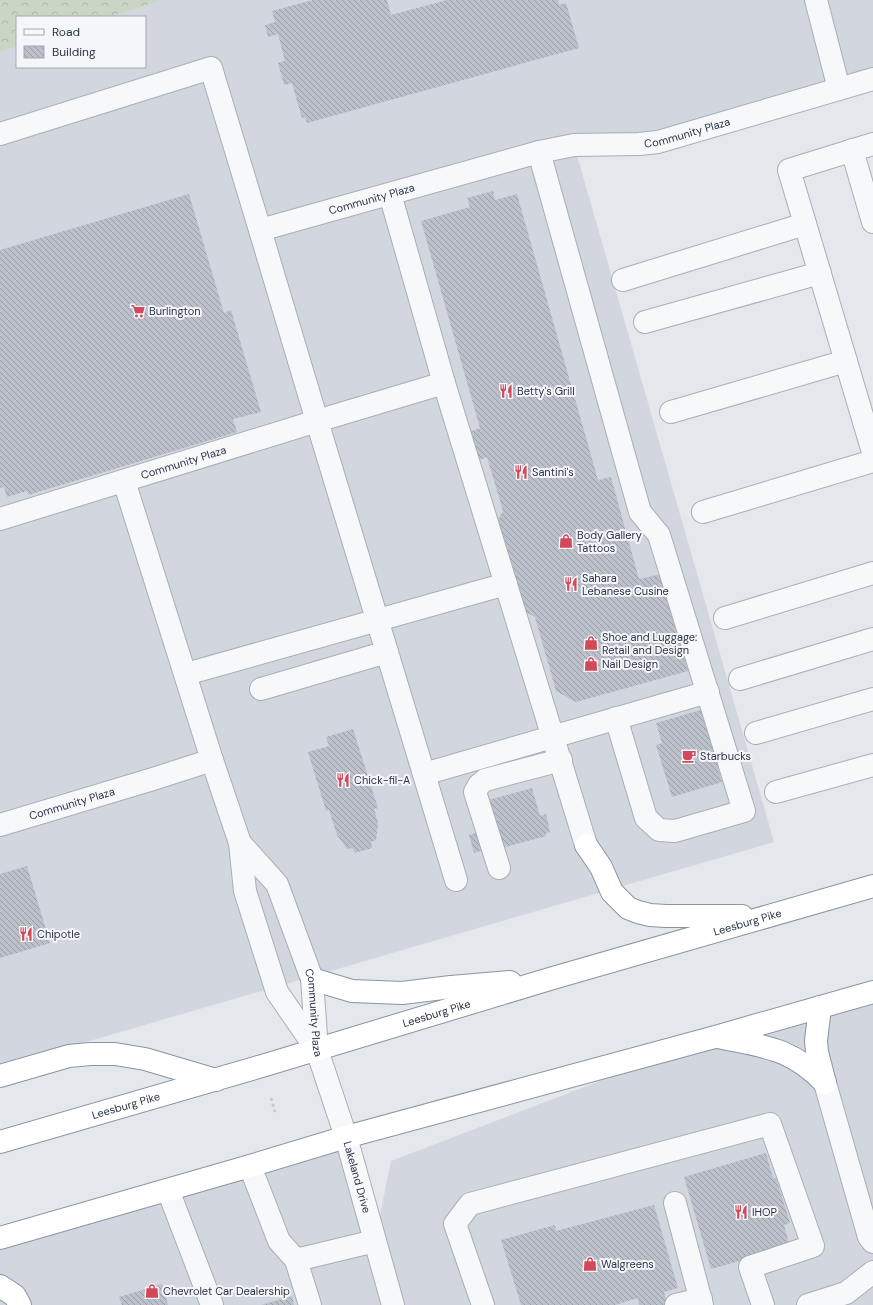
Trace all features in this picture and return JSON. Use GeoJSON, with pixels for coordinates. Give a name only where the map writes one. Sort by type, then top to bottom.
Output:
{"type":"FeatureCollection","features":[{"type":"Feature","properties":{"kind":"highway"},"geometry":{"type":"LineString","coordinates":[[586,845],[601,867],[612,892],[628,908],[638,912],[650,915],[666,916],[767,916]]}},
{"type":"Feature","properties":{"kind":"highway","name":"Leesburg Pike"},"geometry":{"type":"LineString","coordinates":[[0,1142],[216,1080],[553,978],[873,886]]}},
{"type":"Feature","properties":{"kind":"highway"},"geometry":{"type":"LineString","coordinates":[[312,979],[352,991],[402,993],[553,978]]}},
{"type":"Feature","properties":{"kind":"highway"},"geometry":{"type":"LineString","coordinates":[[0,1238],[346,1137],[715,1037],[873,992]]}},
{"type":"Feature","properties":{"kind":"highway"},"geometry":{"type":"LineString","coordinates":[[820,1008],[816,1042],[825,1083]]}},
{"type":"Feature","properties":{"kind":"highway"},"geometry":{"type":"LineString","coordinates":[[715,1037],[784,1052],[806,1065],[825,1083]]}},
{"type":"Feature","properties":{"kind":"highway"},"geometry":{"type":"LineString","coordinates":[[0,1076],[69,1056],[115,1054],[145,1059],[216,1080]]}},
{"type":"Feature","properties":{"kind":"highway"},"geometry":{"type":"LineString","coordinates":[[0,1286],[15,1296],[20,1305]]}},
{"type":"Feature","properties":{"kind":"street"},"geometry":{"type":"LineString","coordinates":[[816,0],[839,89]]}},
{"type":"Feature","properties":{"kind":"street"},"geometry":{"type":"LineString","coordinates":[[0,134],[211,68],[456,880]]}},
{"type":"Feature","properties":{"kind":"street","name":"Community Plaza"},"geometry":{"type":"LineString","coordinates":[[260,230],[539,152],[574,145],[639,144],[658,142],[873,79]]}},
{"type":"Feature","properties":{"kind":"street"},"geometry":{"type":"LineString","coordinates":[[873,144],[789,170],[873,452]]}},
{"type":"Feature","properties":{"kind":"street"},"geometry":{"type":"LineString","coordinates":[[852,150],[873,222]]}},
{"type":"Feature","properties":{"kind":"street"},"geometry":{"type":"LineString","coordinates":[[539,152],[640,512],[659,535],[744,811],[675,831],[659,830],[646,818],[616,718]]}},
{"type":"Feature","properties":{"kind":"street"},"geometry":{"type":"LineString","coordinates":[[390,194],[444,383],[586,845]]}},
{"type":"Feature","properties":{"kind":"street"},"geometry":{"type":"LineString","coordinates":[[623,280],[805,224]]}},
{"type":"Feature","properties":{"kind":"street"},"geometry":{"type":"LineString","coordinates":[[645,322],[820,273]]}},
{"type":"Feature","properties":{"kind":"street"},"geometry":{"type":"LineString","coordinates":[[671,412],[846,361]]}},
{"type":"Feature","properties":{"kind":"street","name":"Community Plaza"},"geometry":{"type":"LineString","coordinates":[[0,519],[70,499],[124,480],[444,383]]}},
{"type":"Feature","properties":{"kind":"street"},"geometry":{"type":"LineString","coordinates":[[703,512],[873,461]]}},
{"type":"Feature","properties":{"kind":"street","name":"Community Plaza"},"geometry":{"type":"LineString","coordinates":[[124,480],[212,760],[240,843],[245,891],[277,992],[317,1050]]}},
{"type":"Feature","properties":{"kind":"street"},"geometry":{"type":"LineString","coordinates":[[725,618],[873,573]]}},
{"type":"Feature","properties":{"kind":"street"},"geometry":{"type":"LineString","coordinates":[[186,674],[506,584]]}},
{"type":"Feature","properties":{"kind":"street"},"geometry":{"type":"LineString","coordinates":[[313,638],[323,671]]}},
{"type":"Feature","properties":{"kind":"street"},"geometry":{"type":"LineString","coordinates":[[740,679],[873,639]]}},
{"type":"Feature","properties":{"kind":"street"},"geometry":{"type":"LineString","coordinates":[[261,689],[387,652]]}},
{"type":"Feature","properties":{"kind":"street"},"geometry":{"type":"LineString","coordinates":[[424,774],[708,692]]}},
{"type":"Feature","properties":{"kind":"street"},"geometry":{"type":"LineString","coordinates":[[756,733],[873,699]]}},
{"type":"Feature","properties":{"kind":"street","name":"Community Plaza"},"geometry":{"type":"LineString","coordinates":[[0,825],[212,760]]}},
{"type":"Feature","properties":{"kind":"street"},"geometry":{"type":"LineString","coordinates":[[499,868],[476,792],[479,785],[485,780],[561,760]]}},
{"type":"Feature","properties":{"kind":"street"},"geometry":{"type":"LineString","coordinates":[[776,792],[873,765]]}},
{"type":"Feature","properties":{"kind":"street","name":"Community Plaza"},"geometry":{"type":"LineString","coordinates":[[240,843],[277,884],[312,979],[317,1050]]}},
{"type":"Feature","properties":{"kind":"street","name":"Lakeland Drive"},"geometry":{"type":"LineString","coordinates":[[317,1050],[346,1137],[394,1305]]}},
{"type":"Feature","properties":{"kind":"street"},"geometry":{"type":"LineString","coordinates":[[825,1083],[872,1238]]}},
{"type":"Feature","properties":{"kind":"street"},"geometry":{"type":"LineString","coordinates":[[483,1305],[455,1224],[470,1204],[770,1124],[813,1246],[750,1267],[763,1305]]}},
{"type":"Feature","properties":{"kind":"street"},"geometry":{"type":"LineString","coordinates":[[250,1166],[279,1241],[296,1260],[310,1305]]}},
{"type":"Feature","properties":{"kind":"street"},"geometry":{"type":"LineString","coordinates":[[168,1190],[212,1305]]}},
{"type":"Feature","properties":{"kind":"street"},"geometry":{"type":"LineString","coordinates":[[675,1203],[701,1302],[676,1305]]}},
{"type":"Feature","properties":{"kind":"street"},"geometry":{"type":"LineString","coordinates":[[296,1260],[375,1241]]}},
{"type":"Feature","properties":{"kind":"street"},"geometry":{"type":"LineString","coordinates":[[808,1305],[846,1293],[873,1272]]}},
{"type":"Feature","properties":{"kind":"path"},"geometry":{"type":"LineString","coordinates":[[271,1098],[276,1112]]}},
{"type":"Feature","properties":{"kind":"shaded area"},"geometry":{"type":"Polygon","coordinates":[[[164,0],[873,0],[873,79],[717,124],[574,145],[774,842],[0,1067],[0,52],[16,46],[16,68],[146,68],[146,16],[113,16],[164,0]]]}},
{"type":"Feature","properties":{"kind":"shaded area"},"geometry":{"type":"Polygon","coordinates":[[[873,991],[873,1305],[0,1305],[0,1238],[346,1137],[375,1240],[391,1161],[715,1037],[873,991]]]}},
{"type":"Feature","properties":{"kind":"green space"},"geometry":{"type":"Polygon","coordinates":[[[0,0],[164,0],[113,16],[16,16],[16,46],[0,52],[0,0]]]}},
{"type":"Feature","properties":{"kind":"building"},"geometry":{"type":"Polygon","coordinates":[[[313,0],[387,0],[391,15],[447,0],[558,0],[559,5],[566,3],[579,48],[307,123],[305,117],[302,118],[292,83],[284,85],[278,63],[285,61],[278,34],[268,37],[265,25],[275,22],[272,11],[313,0]]]}},
{"type":"Feature","properties":{"kind":"building"},"geometry":{"type":"Polygon","coordinates":[[[493,191],[495,200],[517,194],[598,480],[611,477],[639,579],[661,574],[688,671],[576,702],[556,691],[535,617],[519,608],[496,524],[503,511],[487,457],[477,461],[469,432],[480,428],[421,221],[470,207],[467,198],[493,191]]]}},
{"type":"Feature","properties":{"kind":"building"},"geometry":{"type":"Polygon","coordinates":[[[189,194],[224,313],[231,310],[261,412],[233,419],[237,432],[28,495],[27,491],[7,497],[4,487],[0,488],[0,250],[189,194]]]}},
{"type":"Feature","properties":{"kind":"building","name":"Starbucks"},"geometry":{"type":"Polygon","coordinates":[[[704,709],[721,768],[718,769],[722,782],[672,797],[656,745],[662,743],[656,723],[704,709]]]}},
{"type":"Feature","properties":{"kind":"building","name":"Chick-fil-A"},"geometry":{"type":"Polygon","coordinates":[[[353,729],[378,808],[374,809],[378,823],[376,840],[371,842],[372,848],[355,853],[352,848],[347,849],[337,835],[329,810],[326,811],[308,752],[329,746],[326,737],[353,729]]]}},
{"type":"Feature","properties":{"kind":"building"},"geometry":{"type":"Polygon","coordinates":[[[532,788],[540,816],[546,814],[550,832],[546,833],[546,836],[490,851],[490,848],[474,853],[469,835],[486,830],[478,803],[532,788]]]}},
{"type":"Feature","properties":{"kind":"building"},"geometry":{"type":"Polygon","coordinates":[[[27,866],[50,943],[0,958],[0,874],[27,866]]]}},
{"type":"Feature","properties":{"kind":"building","name":"IHOP"},"geometry":{"type":"Polygon","coordinates":[[[766,1153],[773,1178],[776,1178],[790,1223],[784,1225],[790,1247],[711,1269],[684,1177],[766,1153]]]}},
{"type":"Feature","properties":{"kind":"building","name":"Walgreens"},"geometry":{"type":"Polygon","coordinates":[[[654,1205],[678,1288],[664,1292],[667,1305],[639,1305],[638,1298],[615,1305],[521,1305],[501,1240],[555,1225],[556,1231],[654,1205]]]}},
{"type":"Feature","properties":{"kind":"building","name":"Chevrolet Car Dealership"},"geometry":{"type":"Polygon","coordinates":[[[162,1284],[168,1305],[122,1305],[119,1297],[162,1284]]]}},
{"type":"Feature","properties":{"kind":"building"},"geometry":{"type":"Polygon","coordinates":[[[292,1296],[294,1305],[261,1305],[292,1296]]]}},
{"type":"Feature","properties":{"kind":"place","name":"Burlington"},"geometry":{"type":"Point","coordinates":[138,311]}},
{"type":"Feature","properties":{"kind":"place","name":"Betty's Grill"},"geometry":{"type":"Point","coordinates":[506,391]}},
{"type":"Feature","properties":{"kind":"place","name":"Santini's"},"geometry":{"type":"Point","coordinates":[521,472]}},
{"type":"Feature","properties":{"kind":"place","name":"Body Gallery Tattoos"},"geometry":{"type":"Point","coordinates":[566,541]}},
{"type":"Feature","properties":{"kind":"place","name":"Sahara Lebanese Cusine"},"geometry":{"type":"Point","coordinates":[571,584]}},
{"type":"Feature","properties":{"kind":"place","name":"Shoe and Luggage: Retail and Design"},"geometry":{"type":"Point","coordinates":[591,643]}},
{"type":"Feature","properties":{"kind":"place","name":"Nail Design"},"geometry":{"type":"Point","coordinates":[591,664]}},
{"type":"Feature","properties":{"kind":"place","name":"Starbucks"},"geometry":{"type":"Point","coordinates":[689,756]}},
{"type":"Feature","properties":{"kind":"place","name":"Chick-fil-A"},"geometry":{"type":"Point","coordinates":[343,780]}},
{"type":"Feature","properties":{"kind":"place","name":"Chipotle"},"geometry":{"type":"Point","coordinates":[26,934]}},
{"type":"Feature","properties":{"kind":"place","name":"IHOP"},"geometry":{"type":"Point","coordinates":[741,1212]}},
{"type":"Feature","properties":{"kind":"place","name":"Walgreens"},"geometry":{"type":"Point","coordinates":[590,1264]}},
{"type":"Feature","properties":{"kind":"place","name":"Chevrolet Car Dealership"},"geometry":{"type":"Point","coordinates":[152,1291]}}]}
